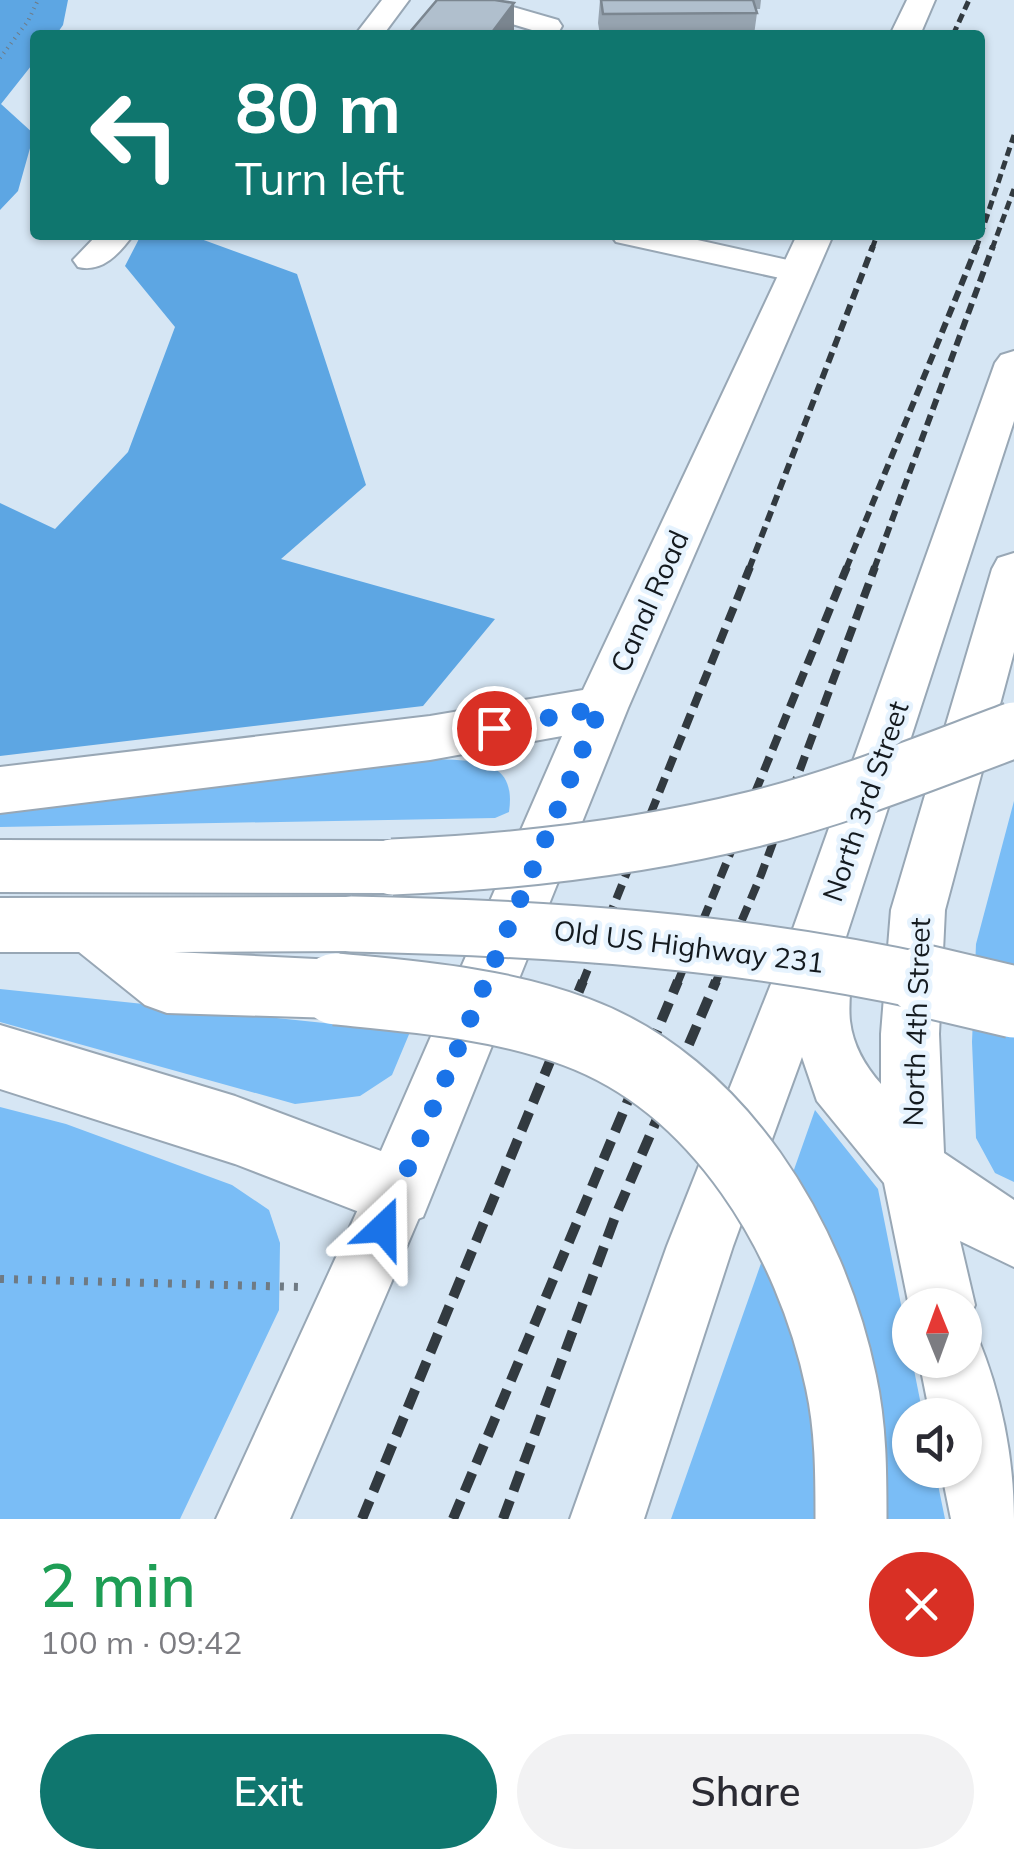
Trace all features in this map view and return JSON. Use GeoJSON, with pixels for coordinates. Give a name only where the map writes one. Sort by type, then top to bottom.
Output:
{"type":"FeatureCollection","features":[{"type":"Feature","properties":{"kind":"main road"},"geometry":{"type":"LineString","coordinates":[[907,30],[921,0]]}},
{"type":"Feature","properties":{"kind":"main road","name":"Canal Road"},"geometry":{"type":"LineString","coordinates":[[398,1192],[600,708],[806,254]]}},
{"type":"Feature","properties":{"kind":"main road"},"geometry":{"type":"LineString","coordinates":[[0,790],[430,738],[600,708]]}},
{"type":"Feature","properties":{"kind":"main road"},"geometry":{"type":"LineString","coordinates":[[0,866],[392,866],[576,854],[738,822],[886,777],[1014,730]]}},
{"type":"Feature","properties":{"kind":"main road","name":"Old US Highway 231"},"geometry":{"type":"LineString","coordinates":[[0,924],[350,924],[560,930],[709,943],[848,965],[1014,1002]]}},
{"type":"Feature","properties":{"kind":"main road"},"geometry":{"type":"LineString","coordinates":[[92,926],[167,984],[336,989],[524,1016],[606,1044],[657,1073],[712,1124],[788,1227],[818,1296],[844,1391],[852,1519]]}},
{"type":"Feature","properties":{"kind":"main road"},"geometry":{"type":"LineString","coordinates":[[0,1057],[235,1130],[398,1192]]}},
{"type":"Feature","properties":{"kind":"street"},"geometry":{"type":"LineString","coordinates":[[373,30],[396,0]]}},
{"type":"Feature","properties":{"kind":"street"},"geometry":{"type":"LineString","coordinates":[[461,0],[548,26],[546,30]]}},
{"type":"Feature","properties":{"kind":"street"},"geometry":{"type":"LineString","coordinates":[[90,260],[111,240]]}},
{"type":"Feature","properties":{"kind":"street"},"geometry":{"type":"LineString","coordinates":[[675,240],[806,254]]}},
{"type":"Feature","properties":{"kind":"street","name":"North 3rd Street"},"geometry":{"type":"LineString","coordinates":[[607,1519],[700,1246],[822,926],[1014,363]]}},
{"type":"Feature","properties":{"kind":"street","name":"North 4th Street"},"geometry":{"type":"LineString","coordinates":[[938,1288],[913,1169],[910,1034],[918,910],[1014,570]]}},
{"type":"Feature","properties":{"kind":"street"},"geometry":{"type":"LineString","coordinates":[[822,926],[825,978],[821,1021],[826,1051],[838,1080],[913,1169],[963,1207],[1014,1235]]}},
{"type":"Feature","properties":{"kind":"street"},"geometry":{"type":"LineString","coordinates":[[253,1519],[398,1192]]}},
{"type":"Feature","properties":{"kind":"street"},"geometry":{"type":"LineString","coordinates":[[957,1378],[988,1519]]}},
{"type":"Feature","properties":{"kind":"path"},"geometry":{"type":"LineString","coordinates":[[0,58],[28,22],[38,0]]}},
{"type":"Feature","properties":{"kind":"path"},"geometry":{"type":"LineString","coordinates":[[0,1279],[299,1286],[352,1299]]}},
{"type":"Feature","properties":{"kind":"shaded area"},"geometry":{"type":"Polygon","coordinates":[[[0,0],[68,0],[60,30],[30,30],[30,67],[1,104],[30,130],[30,148],[18,191],[0,210],[0,0]]]}},
{"type":"Feature","properties":{"kind":"shaded area"},"geometry":{"type":"Polygon","coordinates":[[[138,240],[204,240],[297,274],[366,485],[281,559],[495,619],[423,706],[0,756],[0,503],[55,529],[128,452],[175,327],[125,266],[138,240]]]}},
{"type":"Feature","properties":{"kind":"shaded area"},"geometry":{"type":"Polygon","coordinates":[[[434,759],[477,762],[499,772],[510,794],[509,812],[495,818],[0,827],[0,812],[434,759]]]}},
{"type":"Feature","properties":{"kind":"shaded area"},"geometry":{"type":"Polygon","coordinates":[[[1014,801],[1014,1182],[995,1173],[976,1138],[972,1042],[976,944],[1014,801]]]}},
{"type":"Feature","properties":{"kind":"shaded area"},"geometry":{"type":"Polygon","coordinates":[[[0,989],[410,1032],[392,1075],[360,1096],[295,1104],[0,1022],[0,989]]]}},
{"type":"Feature","properties":{"kind":"shaded area"},"geometry":{"type":"Polygon","coordinates":[[[0,1107],[66,1124],[232,1185],[269,1210],[280,1243],[279,1310],[180,1519],[0,1519],[0,1107]]]}},
{"type":"Feature","properties":{"kind":"shaded area"},"geometry":{"type":"Polygon","coordinates":[[[815,1110],[878,1189],[898,1288],[892,1288],[892,1378],[916,1378],[920,1398],[892,1398],[892,1488],[939,1488],[945,1519],[671,1519],[815,1110]]]}},
{"type":"Feature","properties":{"kind":"building"},"geometry":{"type":"Polygon","coordinates":[[[437,0],[514,3],[494,30],[412,30],[437,0]]]}},
{"type":"Feature","properties":{"kind":"building"},"geometry":{"type":"Polygon","coordinates":[[[601,0],[753,0],[757,13],[603,14],[601,0]]]}},
{"type":"Feature","properties":{"kind":"railway"},"geometry":{"type":"LineString","coordinates":[[955,30],[969,0]]}},
{"type":"Feature","properties":{"kind":"railway"},"geometry":{"type":"LineString","coordinates":[[985,222],[1014,135]]}},
{"type":"Feature","properties":{"kind":"railway"},"geometry":{"type":"LineString","coordinates":[[992,249],[1014,189]]}},
{"type":"Feature","properties":{"kind":"railway"},"geometry":{"type":"LineString","coordinates":[[872,249],[875,240]]}},
{"type":"Feature","properties":{"kind":"railway"},"geometry":{"type":"LineString","coordinates":[[977,246],[979,240]]}},
{"type":"Feature","properties":{"kind":"railway"},"geometry":{"type":"LineString","coordinates":[[749,569],[873,246]]}},
{"type":"Feature","properties":{"kind":"railway"},"geometry":{"type":"LineString","coordinates":[[846,569],[977,246]]}},
{"type":"Feature","properties":{"kind":"railway"},"geometry":{"type":"LineString","coordinates":[[874,569],[993,246]]}},
{"type":"Feature","properties":{"kind":"railway"},"geometry":{"type":"LineString","coordinates":[[582,984],[750,567]]}},
{"type":"Feature","properties":{"kind":"railway"},"geometry":{"type":"LineString","coordinates":[[677,984],[847,567]]}},
{"type":"Feature","properties":{"kind":"railway"},"geometry":{"type":"LineString","coordinates":[[715,984],[761,875],[875,567]]}},
{"type":"Feature","properties":{"kind":"railway"},"geometry":{"type":"LineString","coordinates":[[362,1519],[583,981]]}},
{"type":"Feature","properties":{"kind":"railway"},"geometry":{"type":"LineString","coordinates":[[453,1519],[678,981]]}},
{"type":"Feature","properties":{"kind":"railway"},"geometry":{"type":"LineString","coordinates":[[503,1519],[615,1217],[716,981]]}},
{"type":"Feature","properties":{"kind":"route"},"geometry":{"type":"LineString","coordinates":[[383,1228],[600,708],[494,728]]}}]}
